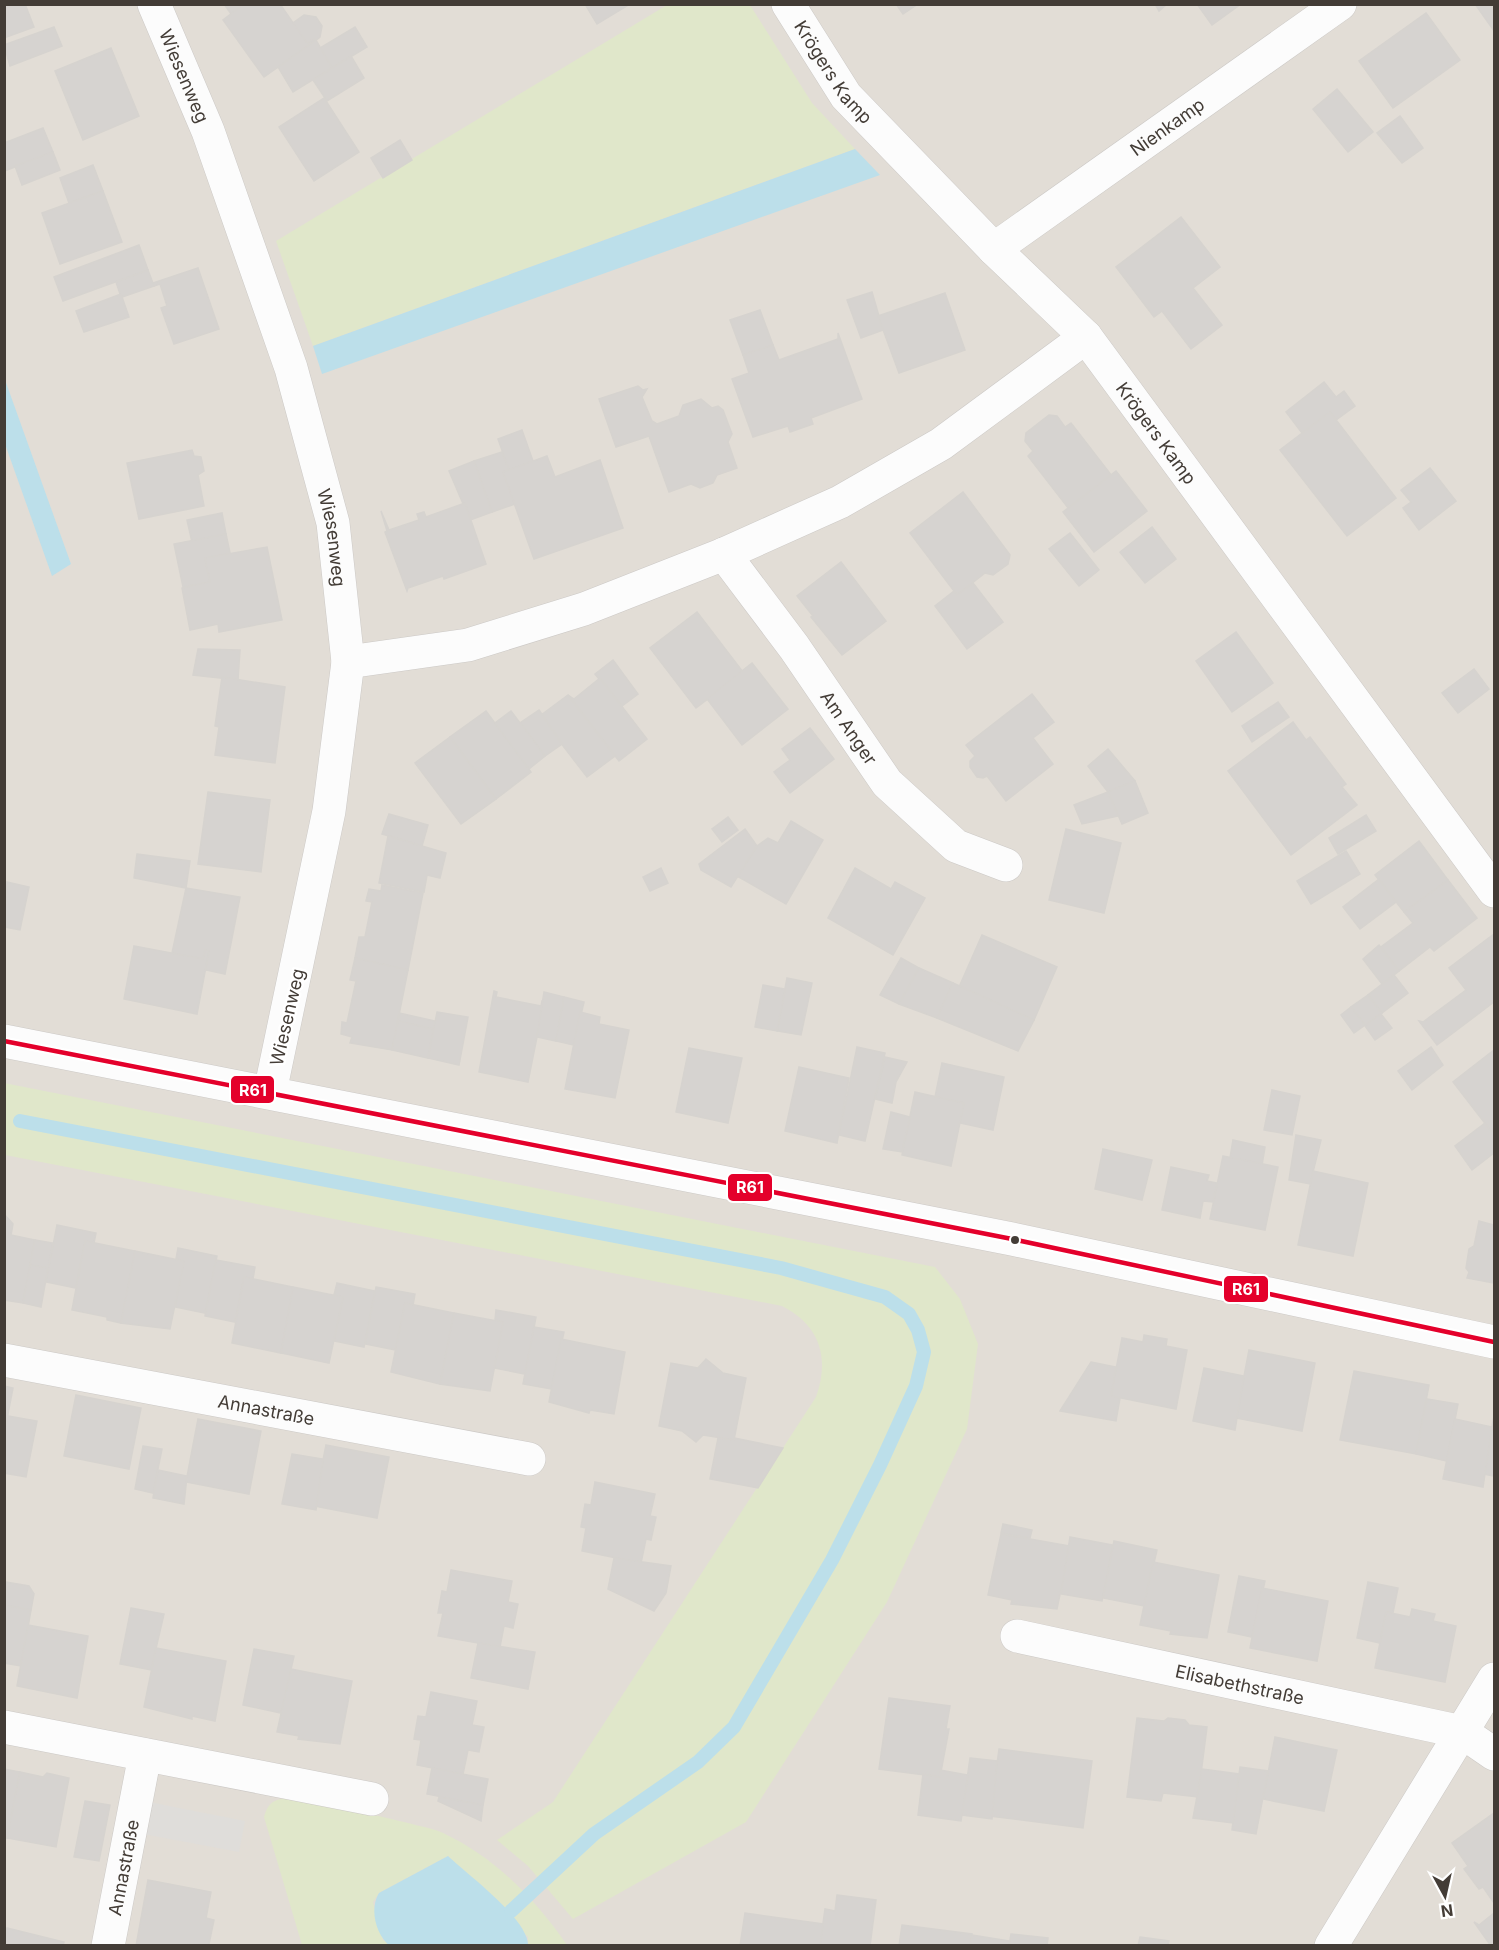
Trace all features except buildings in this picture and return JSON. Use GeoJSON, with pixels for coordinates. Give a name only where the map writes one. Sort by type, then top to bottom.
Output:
{"type":"FeatureCollection","features":[{"type":"Feature","properties":{"kind":"street","name":"Wiesenweg"},"geometry":{"type":"LineString","coordinates":[[154,4],[208,130],[291,368],[333,523],[348,662],[329,811],[270,1092]]}},
{"type":"Feature","properties":{"kind":"street","name":"Krögers Kamp"},"geometry":{"type":"LineString","coordinates":[[788,4],[846,96],[994,249],[1086,337],[1494,891]]}},
{"type":"Feature","properties":{"kind":"street","name":"Nienkamp"},"geometry":{"type":"LineString","coordinates":[[994,249],[1340,4]]}},
{"type":"Feature","properties":{"kind":"street"},"geometry":{"type":"LineString","coordinates":[[348,662],[468,645],[584,609],[724,554],[840,502],[941,444],[1086,337]]}},
{"type":"Feature","properties":{"kind":"street","name":"Am Anger"},"geometry":{"type":"LineString","coordinates":[[724,554],[794,647],[887,783],[956,846],[1006,865]]}},
{"type":"Feature","properties":{"kind":"street"},"geometry":{"type":"LineString","coordinates":[[4,1041],[1119,1260],[1494,1342]]}},
{"type":"Feature","properties":{"kind":"street","name":"Annastraße"},"geometry":{"type":"LineString","coordinates":[[4,1360],[529,1459]]}},
{"type":"Feature","properties":{"kind":"street","name":"Elisabethstraße"},"geometry":{"type":"LineString","coordinates":[[1017,1636],[1462,1732],[1494,1754]]}},
{"type":"Feature","properties":{"kind":"street"},"geometry":{"type":"LineString","coordinates":[[1331,1946],[1494,1679]]}},
{"type":"Feature","properties":{"kind":"street"},"geometry":{"type":"LineString","coordinates":[[4,1727],[372,1798]]}},
{"type":"Feature","properties":{"kind":"street","name":"Annastraße"},"geometry":{"type":"LineString","coordinates":[[108,1946],[145,1755]]}},
{"type":"Feature","properties":{"kind":"shaded area"},"geometry":{"type":"Polygon","coordinates":[[[5,5],[1494,5],[1494,1945],[5,1945],[5,5]]]}},
{"type":"Feature","properties":{"kind":"shaded area"},"geometry":{"type":"Polygon","coordinates":[[[149,1802],[245,1821],[239,1852],[143,1834],[149,1802]]]}},
{"type":"Feature","properties":{"kind":"green space"},"geometry":{"type":"Polygon","coordinates":[[[667,5],[750,5],[812,103],[855,149],[313,346],[276,241],[667,5]]]}},
{"type":"Feature","properties":{"kind":"green space"},"geometry":{"type":"Polygon","coordinates":[[[4,1083],[935,1267],[960,1299],[978,1344],[967,1429],[887,1602],[746,1822],[573,1919],[528,1866],[497,1840],[553,1802],[816,1397],[822,1369],[821,1356],[813,1333],[805,1323],[782,1306],[5,1155],[4,1083]]]}},
{"type":"Feature","properties":{"kind":"green space"},"geometry":{"type":"Polygon","coordinates":[[[286,1798],[377,1816],[443,1833],[480,1854],[497,1867],[541,1911],[567,1945],[528,1945],[528,1937],[448,1856],[379,1893],[373,1902],[383,1940],[390,1945],[302,1945],[264,1817],[271,1803],[286,1798]]]}},
{"type":"Feature","properties":{"kind":"water"},"geometry":{"type":"Polygon","coordinates":[[[855,149],[880,175],[322,374],[313,346],[855,149]]]}},
{"type":"Feature","properties":{"kind":"water"},"geometry":{"type":"Polygon","coordinates":[[[4,377],[71,564],[52,576],[5,444],[4,377]]]}},
{"type":"Feature","properties":{"kind":"water"},"geometry":{"type":"Polygon","coordinates":[[[448,1856],[508,1910],[525,1934],[528,1945],[390,1946],[385,1941],[378,1929],[374,1914],[379,1893],[448,1856]]]}},
{"type":"Feature","properties":{"kind":"waterway"},"geometry":{"type":"LineString","coordinates":[[20,1121],[781,1268],[885,1297],[909,1314],[918,1330],[924,1352],[916,1386],[880,1465],[832,1560],[734,1727],[698,1762],[594,1834],[511,1911]]}},
{"type":"Feature","properties":{"kind":"transit line","name":"R61"},"geometry":{"type":"LineString","coordinates":[[4,1041],[1012,1239],[1494,1342]]}}]}
